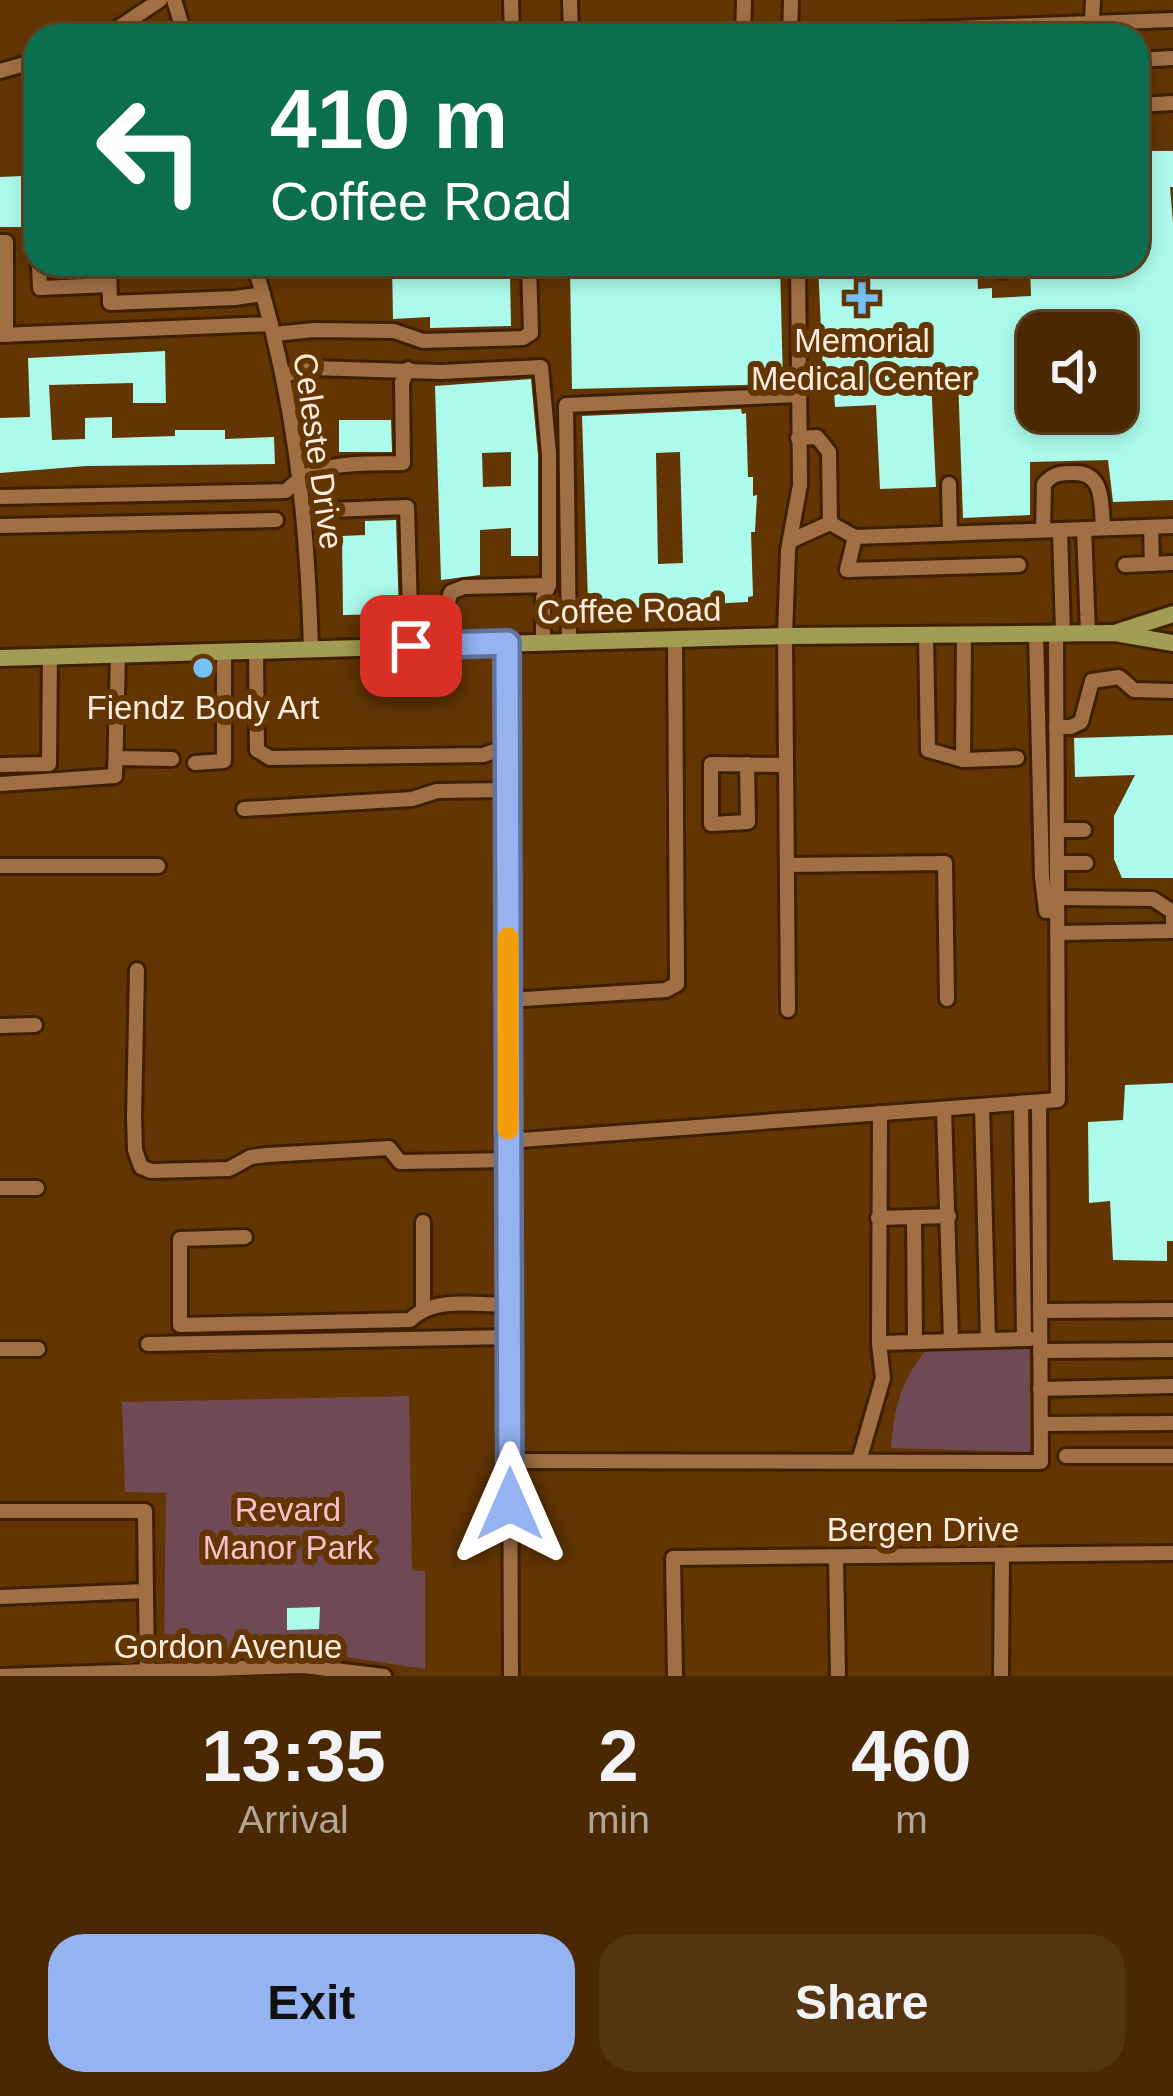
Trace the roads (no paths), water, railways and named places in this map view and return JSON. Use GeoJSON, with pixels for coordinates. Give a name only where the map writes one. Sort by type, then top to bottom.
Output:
{"type":"FeatureCollection","features":[{"type":"Feature","properties":{"kind":"main road","name":"Coffee Road"},"geometry":{"type":"LineString","coordinates":[[1115,632],[1173,614]]}},
{"type":"Feature","properties":{"kind":"main road","name":"Coffee Road"},"geometry":{"type":"LineString","coordinates":[[0,658],[926,634],[1115,632],[1173,643]]}},
{"type":"Feature","properties":{"kind":"street"},"geometry":{"type":"LineString","coordinates":[[124,24],[160,0]]}},
{"type":"Feature","properties":{"kind":"street"},"geometry":{"type":"LineString","coordinates":[[1143,24],[1173,20]]}},
{"type":"Feature","properties":{"kind":"street"},"geometry":{"type":"LineString","coordinates":[[0,242],[6,242],[3,335],[314,329],[394,331],[423,341],[524,338],[531,333],[529,276]]}},
{"type":"Feature","properties":{"kind":"street"},"geometry":{"type":"LineString","coordinates":[[40,276],[40,288],[110,285]]}},
{"type":"Feature","properties":{"kind":"street"},"geometry":{"type":"LineString","coordinates":[[110,276],[110,303],[263,293]]}},
{"type":"Feature","properties":{"kind":"street","name":"Celeste Drive"},"geometry":{"type":"LineString","coordinates":[[258,276],[284,375],[302,475],[311,648]]}},
{"type":"Feature","properties":{"kind":"street"},"geometry":{"type":"LineString","coordinates":[[788,1010],[785,636],[790,542],[800,484],[798,276]]}},
{"type":"Feature","properties":{"kind":"street"},"geometry":{"type":"LineString","coordinates":[[284,375],[312,368],[441,372],[542,367],[548,454],[544,642]]}},
{"type":"Feature","properties":{"kind":"street"},"geometry":{"type":"LineString","coordinates":[[0,497],[286,491],[302,475],[343,465],[404,463],[402,382],[408,369]]}},
{"type":"Feature","properties":{"kind":"street"},"geometry":{"type":"LineString","coordinates":[[569,641],[566,405],[798,395]]}},
{"type":"Feature","properties":{"kind":"street"},"geometry":{"type":"LineString","coordinates":[[798,438],[817,436],[829,452],[830,523]]}},
{"type":"Feature","properties":{"kind":"street"},"geometry":{"type":"LineString","coordinates":[[1043,530],[1045,484],[1054,475],[1081,472],[1098,485],[1103,529]]}},
{"type":"Feature","properties":{"kind":"street"},"geometry":{"type":"LineString","coordinates":[[949,484],[950,534]]}},
{"type":"Feature","properties":{"kind":"street"},"geometry":{"type":"LineString","coordinates":[[305,511],[407,507],[411,646]]}},
{"type":"Feature","properties":{"kind":"street"},"geometry":{"type":"LineString","coordinates":[[0,526],[276,520]]}},
{"type":"Feature","properties":{"kind":"street"},"geometry":{"type":"LineString","coordinates":[[830,523],[855,537],[1173,526]]}},
{"type":"Feature","properties":{"kind":"street"},"geometry":{"type":"LineString","coordinates":[[790,542],[830,523]]}},
{"type":"Feature","properties":{"kind":"street"},"geometry":{"type":"LineString","coordinates":[[1151,527],[1152,564]]}},
{"type":"Feature","properties":{"kind":"street"},"geometry":{"type":"LineString","coordinates":[[1084,529],[1088,633]]}},
{"type":"Feature","properties":{"kind":"street"},"geometry":{"type":"LineString","coordinates":[[508,1141],[1058,1100],[1060,530]]}},
{"type":"Feature","properties":{"kind":"street"},"geometry":{"type":"LineString","coordinates":[[855,537],[848,570],[1019,565]]}},
{"type":"Feature","properties":{"kind":"street"},"geometry":{"type":"LineString","coordinates":[[1125,565],[1173,563]]}},
{"type":"Feature","properties":{"kind":"street"},"geometry":{"type":"LineString","coordinates":[[447,644],[446,608],[451,592],[464,587],[548,585]]}},
{"type":"Feature","properties":{"kind":"street"},"geometry":{"type":"LineString","coordinates":[[1036,633],[1046,910],[1057,904],[1153,899],[1173,912],[1173,932],[1057,933]]}},
{"type":"Feature","properties":{"kind":"street"},"geometry":{"type":"LineString","coordinates":[[926,634],[928,750],[963,760],[1017,758]]}},
{"type":"Feature","properties":{"kind":"street"},"geometry":{"type":"LineString","coordinates":[[963,760],[964,634]]}},
{"type":"Feature","properties":{"kind":"street"},"geometry":{"type":"LineString","coordinates":[[508,1000],[666,990],[677,984],[675,639]]}},
{"type":"Feature","properties":{"kind":"street"},"geometry":{"type":"LineString","coordinates":[[507,643],[511,1676]]}},
{"type":"Feature","properties":{"kind":"street"},"geometry":{"type":"LineString","coordinates":[[256,650],[256,750],[270,758],[483,755],[507,747]]}},
{"type":"Feature","properties":{"kind":"street"},"geometry":{"type":"LineString","coordinates":[[195,763],[224,761],[224,651]]}},
{"type":"Feature","properties":{"kind":"street"},"geometry":{"type":"LineString","coordinates":[[0,784],[115,776],[118,654]]}},
{"type":"Feature","properties":{"kind":"street"},"geometry":{"type":"LineString","coordinates":[[2,765],[50,764],[50,656]]}},
{"type":"Feature","properties":{"kind":"street"},"geometry":{"type":"LineString","coordinates":[[1056,727],[1081,722],[1092,681],[1101,677],[1119,676],[1134,690],[1173,691]]}},
{"type":"Feature","properties":{"kind":"street"},"geometry":{"type":"LineString","coordinates":[[116,758],[172,759]]}},
{"type":"Feature","properties":{"kind":"street"},"geometry":{"type":"LineString","coordinates":[[747,764],[748,822],[711,824],[711,764],[747,764],[786,765]]}},
{"type":"Feature","properties":{"kind":"street"},"geometry":{"type":"LineString","coordinates":[[244,809],[412,799],[437,791],[507,790]]}},
{"type":"Feature","properties":{"kind":"street"},"geometry":{"type":"LineString","coordinates":[[1057,830],[1084,830]]}},
{"type":"Feature","properties":{"kind":"street"},"geometry":{"type":"LineString","coordinates":[[787,865],[945,863],[947,999]]}},
{"type":"Feature","properties":{"kind":"street"},"geometry":{"type":"LineString","coordinates":[[1057,863],[1086,863]]}},
{"type":"Feature","properties":{"kind":"street"},"geometry":{"type":"LineString","coordinates":[[0,866],[158,866]]}},
{"type":"Feature","properties":{"kind":"street"},"geometry":{"type":"LineString","coordinates":[[136,970],[134,1118],[141,1167],[151,1171],[229,1169],[250,1157],[389,1148],[400,1162],[508,1160]]}},
{"type":"Feature","properties":{"kind":"street"},"geometry":{"type":"LineString","coordinates":[[0,1026],[35,1025]]}},
{"type":"Feature","properties":{"kind":"street"},"geometry":{"type":"LineString","coordinates":[[1035,1343],[1040,1311],[1039,1102]]}},
{"type":"Feature","properties":{"kind":"street"},"geometry":{"type":"LineString","coordinates":[[510,1461],[1041,1462],[1021,1103]]}},
{"type":"Feature","properties":{"kind":"street"},"geometry":{"type":"LineString","coordinates":[[982,1106],[988,1340]]}},
{"type":"Feature","properties":{"kind":"street"},"geometry":{"type":"LineString","coordinates":[[944,1109],[952,1341]]}},
{"type":"Feature","properties":{"kind":"street"},"geometry":{"type":"LineString","coordinates":[[859,1461],[883,1378],[879,1343],[880,1114]]}},
{"type":"Feature","properties":{"kind":"street"},"geometry":{"type":"LineString","coordinates":[[0,1188],[37,1188]]}},
{"type":"Feature","properties":{"kind":"street"},"geometry":{"type":"LineString","coordinates":[[878,1218],[949,1216]]}},
{"type":"Feature","properties":{"kind":"street"},"geometry":{"type":"LineString","coordinates":[[914,1217],[915,1342]]}},
{"type":"Feature","properties":{"kind":"street"},"geometry":{"type":"LineString","coordinates":[[423,1222],[423,1309]]}},
{"type":"Feature","properties":{"kind":"street"},"geometry":{"type":"LineString","coordinates":[[244,1237],[180,1239],[180,1325],[410,1320],[437,1305],[509,1304]]}},
{"type":"Feature","properties":{"kind":"street"},"geometry":{"type":"LineString","coordinates":[[1040,1311],[1173,1310]]}},
{"type":"Feature","properties":{"kind":"street"},"geometry":{"type":"LineString","coordinates":[[148,1344],[509,1337]]}},
{"type":"Feature","properties":{"kind":"street"},"geometry":{"type":"LineString","coordinates":[[879,1343],[988,1340],[1173,1350]]}},
{"type":"Feature","properties":{"kind":"street"},"geometry":{"type":"LineString","coordinates":[[0,1349],[38,1348]]}},
{"type":"Feature","properties":{"kind":"street"},"geometry":{"type":"LineString","coordinates":[[1040,1389],[1173,1386]]}},
{"type":"Feature","properties":{"kind":"street"},"geometry":{"type":"LineString","coordinates":[[1040,1424],[1173,1423]]}},
{"type":"Feature","properties":{"kind":"street"},"geometry":{"type":"LineString","coordinates":[[1066,1456],[1173,1456]]}},
{"type":"Feature","properties":{"kind":"street"},"geometry":{"type":"LineString","coordinates":[[0,1510],[145,1511],[147,1674]]}},
{"type":"Feature","properties":{"kind":"street","name":"Bergen Drive"},"geometry":{"type":"LineString","coordinates":[[675,1676],[673,1558],[1173,1553]]}},
{"type":"Feature","properties":{"kind":"street"},"geometry":{"type":"LineString","coordinates":[[1001,1676],[1002,1556]]}},
{"type":"Feature","properties":{"kind":"street"},"geometry":{"type":"LineString","coordinates":[[836,1557],[838,1676]]}},
{"type":"Feature","properties":{"kind":"street"},"geometry":{"type":"LineString","coordinates":[[0,1597],[146,1592]]}},
{"type":"Feature","properties":{"kind":"street","name":"Gordon Avenue"},"geometry":{"type":"LineString","coordinates":[[0,1676],[235,1672],[384,1676]]}},
{"type":"Feature","properties":{"kind":"place","name":"Memorial Medical Center"},"geometry":{"type":"Point","coordinates":[862,298]}},
{"type":"Feature","properties":{"kind":"place","name":"Fiendz Body Art"},"geometry":{"type":"Point","coordinates":[203,668]}},
{"type":"Feature","properties":{"kind":"park label","name":"Revard Manor Park"},"geometry":{"type":"Point","coordinates":[288,1528]}}]}
